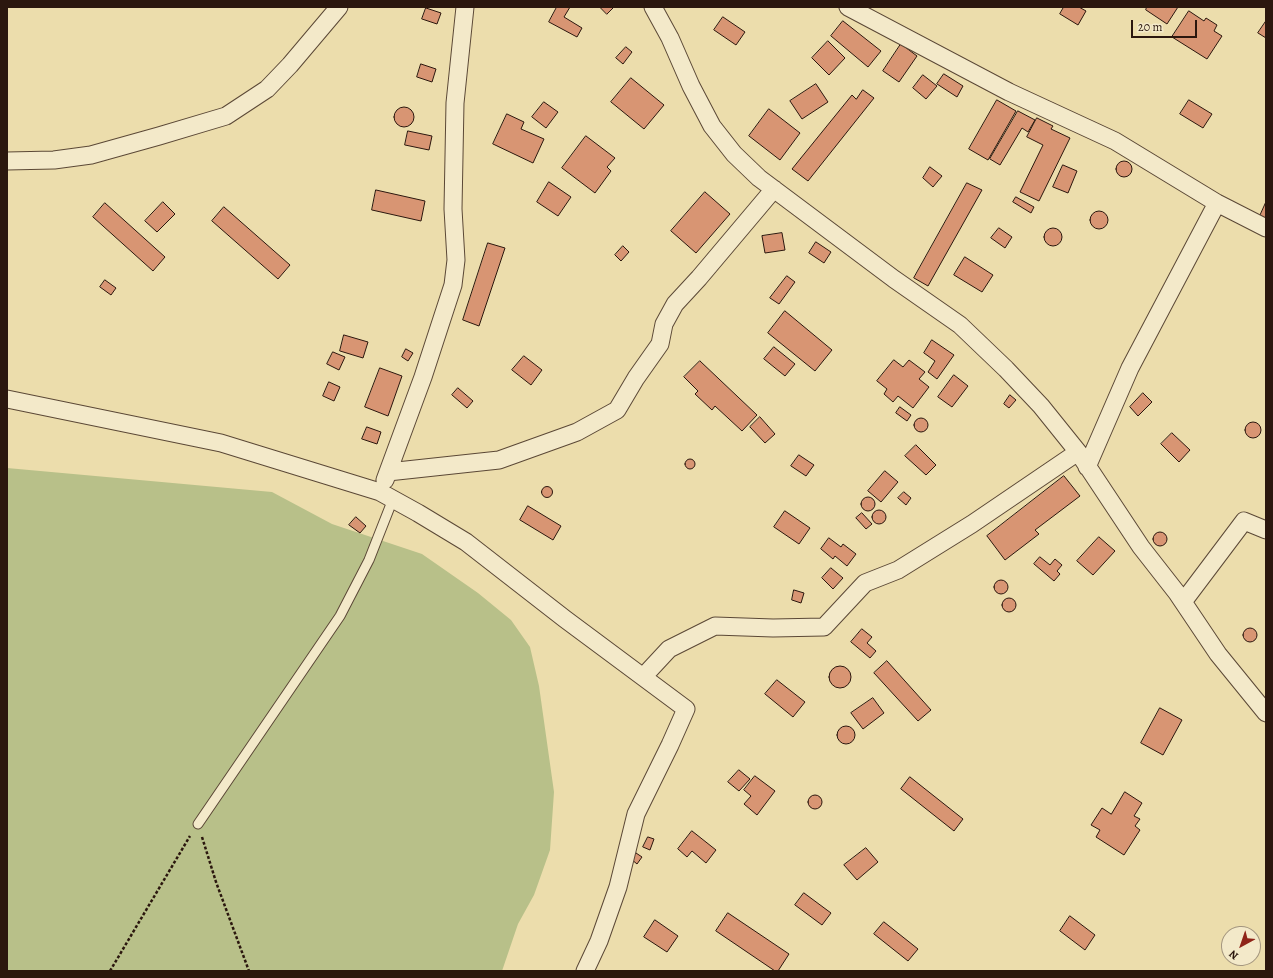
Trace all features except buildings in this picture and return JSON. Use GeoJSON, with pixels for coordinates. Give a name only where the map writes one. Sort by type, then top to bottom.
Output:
{"type":"FeatureCollection","features":[{"type":"Feature","properties":{"kind":"street"},"geometry":{"type":"LineString","coordinates":[[7,161],[54,160],[91,155],[226,116],[267,89],[290,65],[339,7]]}},
{"type":"Feature","properties":{"kind":"street"},"geometry":{"type":"LineString","coordinates":[[387,496],[388,472],[423,377],[453,285],[456,260],[453,209],[455,102],[465,7]]}},
{"type":"Feature","properties":{"kind":"street"},"geometry":{"type":"LineString","coordinates":[[653,7],[670,38],[691,86],[712,126],[744,164],[774,189],[894,279],[960,325],[1006,369],[1041,406],[1078,452],[1141,547],[1183,602],[1218,654],[1266,713]]}},
{"type":"Feature","properties":{"kind":"street"},"geometry":{"type":"LineString","coordinates":[[848,7],[1009,92],[1115,141],[1217,203],[1266,228]]}},
{"type":"Feature","properties":{"kind":"street"},"geometry":{"type":"LineString","coordinates":[[388,472],[499,460],[577,432],[617,410],[636,378],[660,344],[664,324],[675,304],[699,278],[774,189]]}},
{"type":"Feature","properties":{"kind":"street"},"geometry":{"type":"LineString","coordinates":[[1087,467],[1130,368],[1217,203]]}},
{"type":"Feature","properties":{"kind":"street"},"geometry":{"type":"LineString","coordinates":[[7,399],[221,443],[387,496],[466,542],[565,619],[686,709],[636,814],[618,887],[598,942],[585,971]]}},
{"type":"Feature","properties":{"kind":"street"},"geometry":{"type":"LineString","coordinates":[[643,677],[669,649],[715,626],[773,628],[824,627],[865,583],[898,570],[972,524],[1078,452]]}},
{"type":"Feature","properties":{"kind":"street"},"geometry":{"type":"LineString","coordinates":[[1183,602],[1244,521],[1266,530]]}},
{"type":"Feature","properties":{"kind":"lane"},"geometry":{"type":"LineString","coordinates":[[198,824],[340,616],[369,560],[387,496]]}},
{"type":"Feature","properties":{"kind":"path"},"geometry":{"type":"LineString","coordinates":[[110,971],[198,824]]}},
{"type":"Feature","properties":{"kind":"path"},"geometry":{"type":"LineString","coordinates":[[198,824],[216,882],[249,971]]}},
{"type":"Feature","properties":{"kind":"green space"},"geometry":{"type":"Polygon","coordinates":[[[7,468],[272,492],[332,524],[422,554],[478,593],[511,620],[530,647],[539,686],[554,792],[550,850],[534,895],[518,924],[502,971],[7,971],[7,468]]]}}]}
